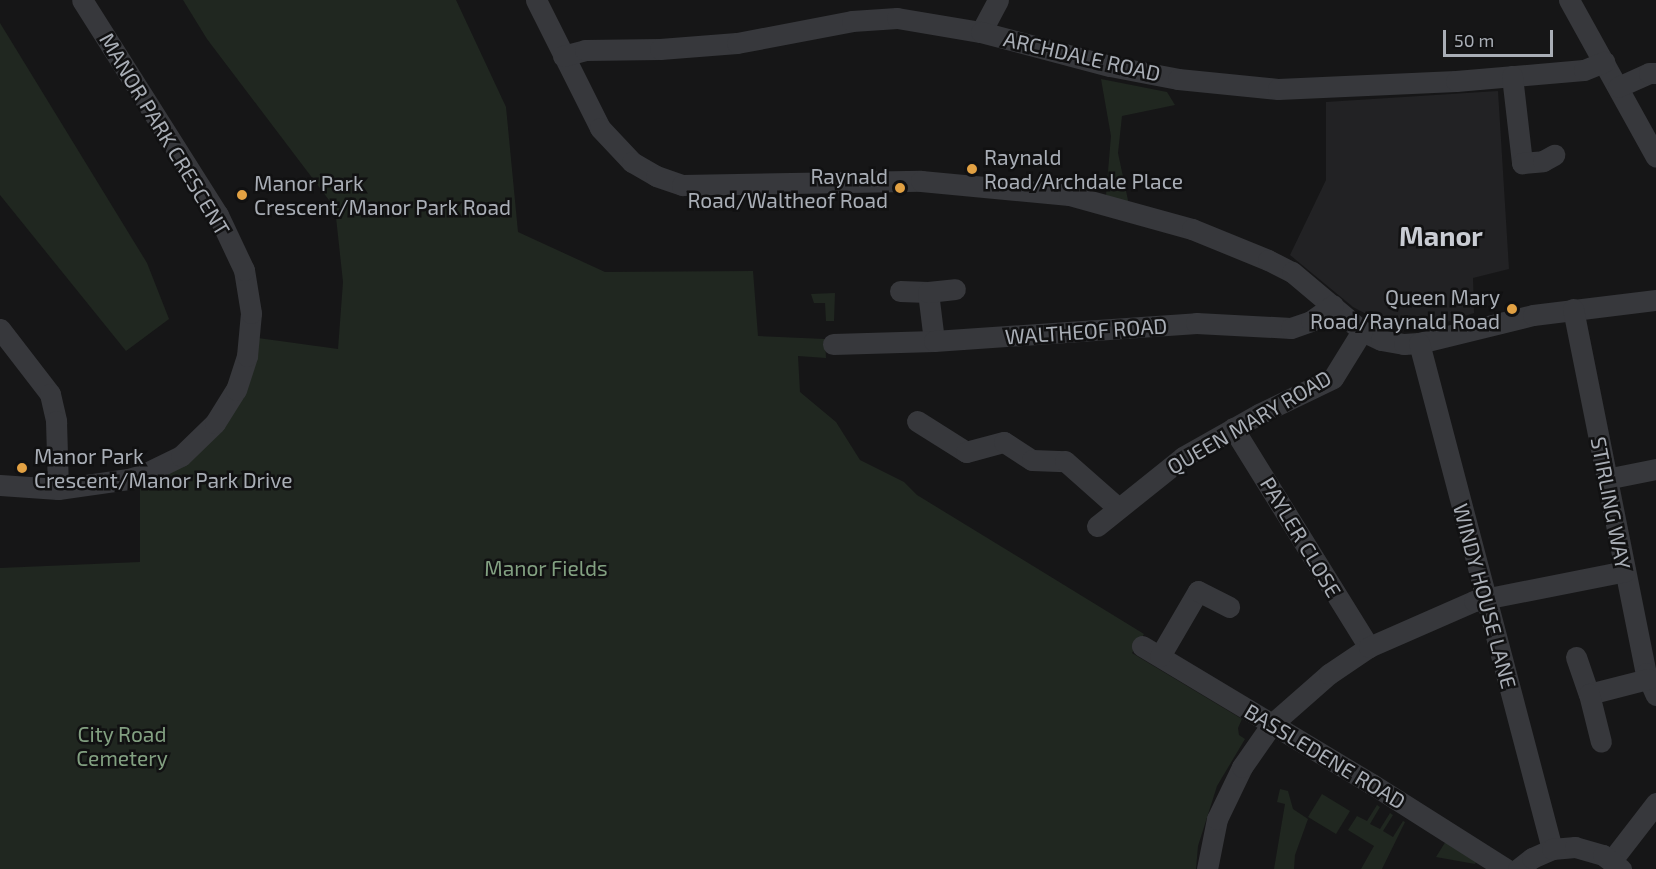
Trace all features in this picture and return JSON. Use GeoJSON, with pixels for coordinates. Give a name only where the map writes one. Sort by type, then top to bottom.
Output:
{"type":"FeatureCollection","features":[{"type":"Feature","properties":{"kind":"street","name":"MANOR PARK CRESCENT"},"geometry":{"type":"LineString","coordinates":[[0,486],[58,489],[142,475],[181,456],[215,423],[236,390],[247,356],[250,313],[244,270],[218,215],[82,0]]}},
{"type":"Feature","properties":{"kind":"street"},"geometry":{"type":"LineString","coordinates":[[536,0],[600,128],[615,147],[632,162],[682,185],[921,181],[1069,195],[1192,229],[1268,260],[1292,272],[1362,331],[1389,342],[1419,343],[1533,315],[1656,300]]}},
{"type":"Feature","properties":{"kind":"street"},"geometry":{"type":"LineString","coordinates":[[981,32],[998,0]]}},
{"type":"Feature","properties":{"kind":"street"},"geometry":{"type":"LineString","coordinates":[[1569,0],[1656,157]]}},
{"type":"Feature","properties":{"kind":"street","name":"ARCHDALE ROAD"},"geometry":{"type":"LineString","coordinates":[[563,56],[585,50],[660,49],[737,43],[785,31],[874,18],[897,18],[939,23],[981,32],[1110,66],[1210,84],[1278,89],[1437,82],[1584,70],[1604,63]]}},
{"type":"Feature","properties":{"kind":"street"},"geometry":{"type":"LineString","coordinates":[[1618,87],[1649,73],[1656,74]]}},
{"type":"Feature","properties":{"kind":"street"},"geometry":{"type":"LineString","coordinates":[[1512,76],[1522,163],[1543,161],[1554,155]]}},
{"type":"Feature","properties":{"kind":"street"},"geometry":{"type":"LineString","coordinates":[[900,291],[928,292],[955,289]]}},
{"type":"Feature","properties":{"kind":"street"},"geometry":{"type":"LineString","coordinates":[[928,292],[934,341]]}},
{"type":"Feature","properties":{"kind":"street","name":"WALTHEOF ROAD"},"geometry":{"type":"LineString","coordinates":[[833,344],[934,341],[1196,323],[1291,328],[1311,321],[1332,305]]}},
{"type":"Feature","properties":{"kind":"street","name":"STIRLING WAY"},"geometry":{"type":"LineString","coordinates":[[1573,309],[1625,571],[1652,687]]}},
{"type":"Feature","properties":{"kind":"street"},"geometry":{"type":"LineString","coordinates":[[0,329],[50,394],[56,421],[58,489]]}},
{"type":"Feature","properties":{"kind":"street","name":"QUEEN MARY ROAD"},"geometry":{"type":"LineString","coordinates":[[1097,526],[1117,507],[1183,457],[1233,428],[1333,378],[1362,331]]}},
{"type":"Feature","properties":{"kind":"street","name":"WINDY HOUSE LANE"},"geometry":{"type":"LineString","coordinates":[[1419,343],[1552,849]]}},
{"type":"Feature","properties":{"kind":"street"},"geometry":{"type":"LineString","coordinates":[[917,421],[966,452],[1004,442],[1032,460],[1065,461],[1117,507]]}},
{"type":"Feature","properties":{"kind":"street","name":"PAYLER CLOSE"},"geometry":{"type":"LineString","coordinates":[[1233,428],[1369,647]]}},
{"type":"Feature","properties":{"kind":"street"},"geometry":{"type":"LineString","coordinates":[[1606,479],[1656,469]]}},
{"type":"Feature","properties":{"kind":"street"},"geometry":{"type":"LineString","coordinates":[[1207,869],[1217,819],[1228,791],[1253,750],[1272,724],[1329,674],[1369,647],[1486,599],[1625,571]]}},
{"type":"Feature","properties":{"kind":"street","name":"BASSLEDENE ROAD"},"geometry":{"type":"LineString","coordinates":[[1229,606],[1198,591],[1151,651],[1506,869]]}},
{"type":"Feature","properties":{"kind":"street"},"geometry":{"type":"LineString","coordinates":[[1576,657],[1602,742]]}},
{"type":"Feature","properties":{"kind":"street"},"geometry":{"type":"LineString","coordinates":[[1589,694],[1652,687]]}},
{"type":"Feature","properties":{"kind":"street"},"geometry":{"type":"LineString","coordinates":[[1518,869],[1532,858],[1552,849],[1582,848],[1617,865],[1656,803]]}},
{"type":"Feature","properties":{"kind":"shaded area"},"geometry":{"type":"Polygon","coordinates":[[[1498,91],[1509,269],[1473,278],[1474,313],[1441,324],[1385,324],[1353,307],[1290,255],[1326,180],[1326,102],[1498,91]]]}},
{"type":"Feature","properties":{"kind":"green space","name":"Manor Fields"},"geometry":{"type":"Polygon","coordinates":[[[183,0],[456,0],[506,107],[518,232],[605,272],[753,271],[758,336],[825,339],[826,358],[798,356],[800,392],[836,422],[860,460],[904,482],[917,495],[1144,634],[1132,653],[1242,719],[1238,728],[1239,735],[1245,739],[1217,786],[1198,846],[1196,869],[0,869],[0,568],[140,562],[140,484],[220,432],[258,338],[338,349],[343,282],[335,208],[207,39],[183,0]]]}},
{"type":"Feature","properties":{"kind":"green space"},"geometry":{"type":"Polygon","coordinates":[[[0,23],[147,263],[169,319],[126,351],[0,195],[0,23]]]}},
{"type":"Feature","properties":{"kind":"green space"},"geometry":{"type":"Polygon","coordinates":[[[1101,79],[1167,92],[1175,105],[1122,116],[1118,153],[1129,205],[1106,195],[1111,136],[1101,79]]]}},
{"type":"Feature","properties":{"kind":"green space"},"geometry":{"type":"Polygon","coordinates":[[[835,293],[834,321],[826,321],[825,303],[814,303],[811,294],[835,293]]]}},
{"type":"Feature","properties":{"kind":"green space"},"geometry":{"type":"Polygon","coordinates":[[[1280,789],[1288,791],[1293,809],[1308,819],[1295,855],[1294,869],[1274,869],[1285,804],[1277,802],[1280,789]]]}},
{"type":"Feature","properties":{"kind":"green space"},"geometry":{"type":"Polygon","coordinates":[[[1322,794],[1350,811],[1336,834],[1308,817],[1322,794]]]}},
{"type":"Feature","properties":{"kind":"green space"},"geometry":{"type":"Polygon","coordinates":[[[1377,805],[1380,807],[1370,824],[1380,829],[1390,813],[1393,815],[1383,831],[1393,837],[1403,821],[1405,822],[1382,869],[1361,869],[1374,846],[1348,830],[1357,816],[1367,821],[1377,805]]]}},
{"type":"Feature","properties":{"kind":"green space"},"geometry":{"type":"Polygon","coordinates":[[[1446,841],[1477,860],[1475,864],[1436,857],[1446,841]]]}},
{"type":"Feature","properties":{"kind":"place","name":"Raynald Road/Archdale Place"},"geometry":{"type":"Point","coordinates":[972,169]}},
{"type":"Feature","properties":{"kind":"place","name":"Raynald Road/Waltheof Road"},"geometry":{"type":"Point","coordinates":[900,188]}},
{"type":"Feature","properties":{"kind":"place","name":"Manor Park Crescent/Manor Park Road"},"geometry":{"type":"Point","coordinates":[242,195]}},
{"type":"Feature","properties":{"kind":"place","name":"Queen Mary Road/Raynald Road"},"geometry":{"type":"Point","coordinates":[1512,309]}},
{"type":"Feature","properties":{"kind":"place","name":"Manor Park Crescent/Manor Park Drive"},"geometry":{"type":"Point","coordinates":[22,468]}},
{"type":"Feature","properties":{"kind":"district","name":"Manor"},"geometry":{"type":"Point","coordinates":[1441,236]}},
{"type":"Feature","properties":{"kind":"park label","name":"City Road Cemetery"},"geometry":{"type":"Point","coordinates":[122,746]}}]}
